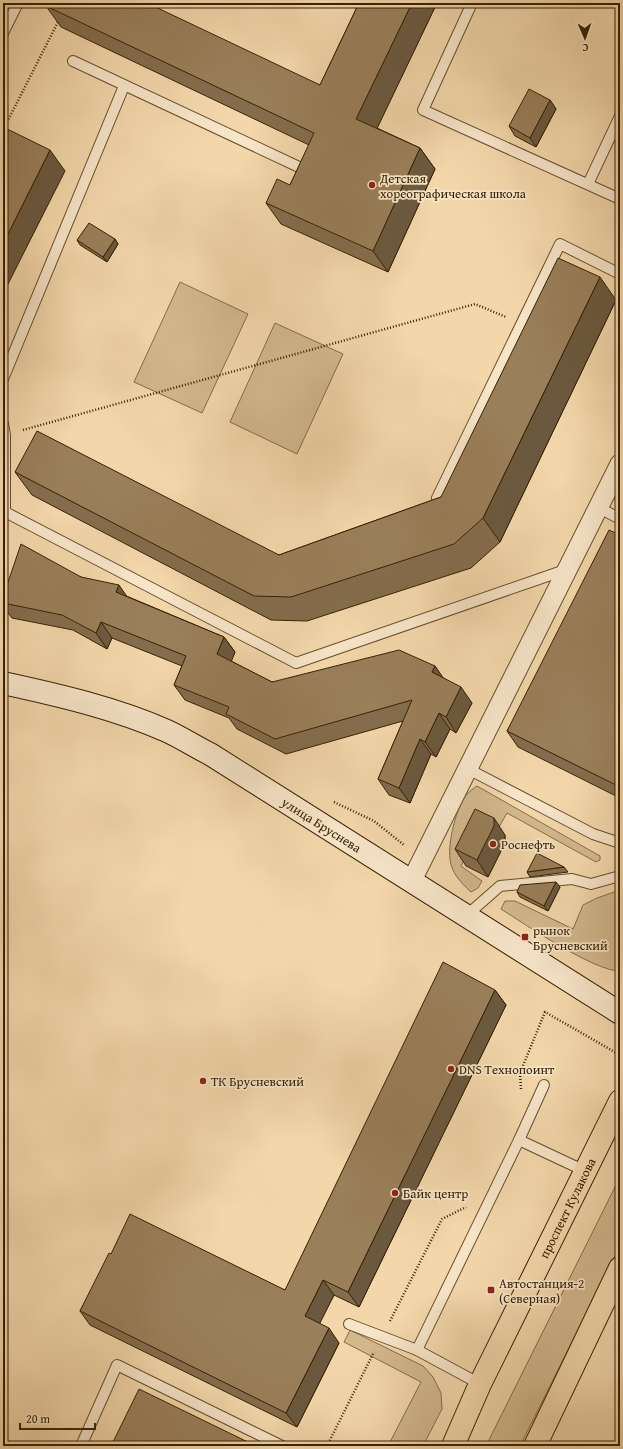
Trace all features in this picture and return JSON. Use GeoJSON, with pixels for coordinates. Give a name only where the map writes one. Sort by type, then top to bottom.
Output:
{"type":"FeatureCollection","features":[{"type":"Feature","properties":{"kind":"main road","name":"проспект Кулакова"},"geometry":{"type":"LineString","coordinates":[[453,1446],[480,1384],[620,1100]]}},
{"type":"Feature","properties":{"kind":"main road"},"geometry":{"type":"LineString","coordinates":[[536,1446],[620,1268]]}},
{"type":"Feature","properties":{"kind":"street"},"geometry":{"type":"LineString","coordinates":[[412,880],[620,464]]}},
{"type":"Feature","properties":{"kind":"street","name":"улица Бруснева"},"geometry":{"type":"LineString","coordinates":[[3,683],[49,693],[125,715],[168,731],[210,754],[412,880],[620,1013]]}},
{"type":"Feature","properties":{"kind":"lane"},"geometry":{"type":"LineString","coordinates":[[3,33],[18,3]]}},
{"type":"Feature","properties":{"kind":"lane"},"geometry":{"type":"LineString","coordinates":[[472,3],[423,110],[620,199]]}},
{"type":"Feature","properties":{"kind":"lane"},"geometry":{"type":"LineString","coordinates":[[73,62],[299,168]]}},
{"type":"Feature","properties":{"kind":"lane"},"geometry":{"type":"LineString","coordinates":[[3,379],[124,86]]}},
{"type":"Feature","properties":{"kind":"lane"},"geometry":{"type":"LineString","coordinates":[[588,184],[620,116]]}},
{"type":"Feature","properties":{"kind":"lane"},"geometry":{"type":"LineString","coordinates":[[437,498],[560,244],[620,274]]}},
{"type":"Feature","properties":{"kind":"lane"},"geometry":{"type":"LineString","coordinates":[[3,424],[4,513],[296,663],[568,569]]}},
{"type":"Feature","properties":{"kind":"lane"},"geometry":{"type":"LineString","coordinates":[[598,508],[620,519]]}},
{"type":"Feature","properties":{"kind":"lane"},"geometry":{"type":"LineString","coordinates":[[468,769],[593,834],[620,843]]}},
{"type":"Feature","properties":{"kind":"lane"},"geometry":{"type":"LineString","coordinates":[[467,915],[500,886],[572,878],[592,884],[620,876]]}},
{"type":"Feature","properties":{"kind":"lane"},"geometry":{"type":"LineString","coordinates":[[417,1350],[519,1140],[544,1085]]}},
{"type":"Feature","properties":{"kind":"lane"},"geometry":{"type":"LineString","coordinates":[[519,1140],[585,1171]]}},
{"type":"Feature","properties":{"kind":"lane"},"geometry":{"type":"LineString","coordinates":[[349,1324],[417,1350],[480,1384]]}},
{"type":"Feature","properties":{"kind":"lane"},"geometry":{"type":"LineString","coordinates":[[81,1446],[117,1365],[282,1446]]}},
{"type":"Feature","properties":{"kind":"path"},"geometry":{"type":"LineString","coordinates":[[3,130],[60,17]]}},
{"type":"Feature","properties":{"kind":"path"},"geometry":{"type":"LineString","coordinates":[[4,435],[475,304],[522,323]]}},
{"type":"Feature","properties":{"kind":"path"},"geometry":{"type":"LineString","coordinates":[[522,1093],[520,1072],[545,1012],[620,1054]]}},
{"type":"Feature","properties":{"kind":"path"},"geometry":{"type":"LineString","coordinates":[[327,1446],[442,1219],[469,1205]]}},
{"type":"Feature","properties":{"kind":"shaded area"},"geometry":{"type":"Polygon","coordinates":[[[180,282],[248,314],[202,413],[134,382],[180,282]]]}},
{"type":"Feature","properties":{"kind":"shaded area"},"geometry":{"type":"Polygon","coordinates":[[[275,323],[343,354],[297,454],[230,422],[275,323]]]}},
{"type":"Feature","properties":{"kind":"shaded area"},"geometry":{"type":"Polygon","coordinates":[[[477,786],[600,856],[600,860],[596,862],[507,813],[499,827],[484,821],[461,866],[482,881],[478,888],[471,892],[454,873],[450,859],[450,844],[459,807],[467,794],[477,786]]]}},
{"type":"Feature","properties":{"kind":"shaded area"},"geometry":{"type":"Polygon","coordinates":[[[620,890],[620,971],[594,964],[578,956],[501,909],[505,901],[515,901],[573,929],[583,905],[597,898],[620,890]]]}},
{"type":"Feature","properties":{"kind":"shaded area"},"geometry":{"type":"Polygon","coordinates":[[[620,1177],[620,1246],[520,1446],[486,1446],[620,1177]]]}},
{"type":"Feature","properties":{"kind":"shaded area"},"geometry":{"type":"Polygon","coordinates":[[[350,1330],[423,1366],[433,1377],[441,1393],[442,1409],[423,1446],[388,1446],[421,1382],[344,1342],[350,1330]]]}},
{"type":"Feature","properties":{"kind":"building"},"geometry":{"type":"Polygon","coordinates":[[[47,3],[147,3],[320,85],[359,3],[412,3],[356,119],[420,148],[373,251],[266,203],[277,179],[290,185],[314,133],[46,6],[47,3]]]}},
{"type":"Feature","properties":{"kind":"building"},"geometry":{"type":"Polygon","coordinates":[[[529,89],[550,100],[530,138],[509,126],[529,89]]]}},
{"type":"Feature","properties":{"kind":"building"},"geometry":{"type":"Polygon","coordinates":[[[3,127],[50,150],[3,244],[3,127]]]}},
{"type":"Feature","properties":{"kind":"building"},"geometry":{"type":"Polygon","coordinates":[[[620,134],[620,144],[616,142],[620,134]]]}},
{"type":"Feature","properties":{"kind":"building"},"geometry":{"type":"Polygon","coordinates":[[[89,223],[115,239],[103,257],[77,240],[89,223]]]}},
{"type":"Feature","properties":{"kind":"building"},"geometry":{"type":"Polygon","coordinates":[[[558,258],[600,277],[483,518],[454,544],[291,597],[254,596],[15,472],[37,431],[279,555],[441,497],[558,258]]]}},
{"type":"Feature","properties":{"kind":"building"},"geometry":{"type":"Polygon","coordinates":[[[609,530],[620,535],[620,787],[507,731],[609,530]]]}},
{"type":"Feature","properties":{"kind":"building"},"geometry":{"type":"Polygon","coordinates":[[[21,544],[81,577],[119,585],[116,592],[224,637],[217,654],[272,682],[399,650],[435,666],[432,672],[461,687],[446,717],[439,713],[425,742],[420,739],[399,788],[378,779],[412,700],[275,739],[226,714],[229,707],[174,685],[186,656],[101,622],[96,633],[62,615],[3,603],[3,597],[21,544]]]}},
{"type":"Feature","properties":{"kind":"building"},"geometry":{"type":"Polygon","coordinates":[[[475,809],[494,818],[494,826],[477,860],[455,849],[475,809]]]}},
{"type":"Feature","properties":{"kind":"building"},"geometry":{"type":"Polygon","coordinates":[[[537,853],[564,867],[527,872],[537,853]]]}},
{"type":"Feature","properties":{"kind":"building"},"geometry":{"type":"Polygon","coordinates":[[[556,882],[544,906],[517,892],[520,885],[556,882]]]}},
{"type":"Feature","properties":{"kind":"building"},"geometry":{"type":"Polygon","coordinates":[[[443,962],[495,990],[348,1292],[323,1280],[305,1316],[329,1328],[286,1413],[80,1311],[109,1253],[111,1254],[130,1214],[285,1290],[443,962]]]}},
{"type":"Feature","properties":{"kind":"building"},"geometry":{"type":"Polygon","coordinates":[[[139,1389],[256,1446],[111,1446],[139,1389]]]}},
{"type":"Feature","properties":{"kind":"place","name":"Детская хореографическая школа"},"geometry":{"type":"Point","coordinates":[372,185]}},
{"type":"Feature","properties":{"kind":"place","name":"Роснефть"},"geometry":{"type":"Point","coordinates":[493,844]}},
{"type":"Feature","properties":{"kind":"place","name":"рынок Брусневский"},"geometry":{"type":"Point","coordinates":[525,937]}},
{"type":"Feature","properties":{"kind":"place","name":"DNS Технопоинт"},"geometry":{"type":"Point","coordinates":[451,1069]}},
{"type":"Feature","properties":{"kind":"place","name":"ТК Брусневский"},"geometry":{"type":"Point","coordinates":[203,1081]}},
{"type":"Feature","properties":{"kind":"place","name":"Байк центр"},"geometry":{"type":"Point","coordinates":[395,1193]}},
{"type":"Feature","properties":{"kind":"place","name":"Автостанция-2 (Северная)"},"geometry":{"type":"Point","coordinates":[491,1290]}}]}
